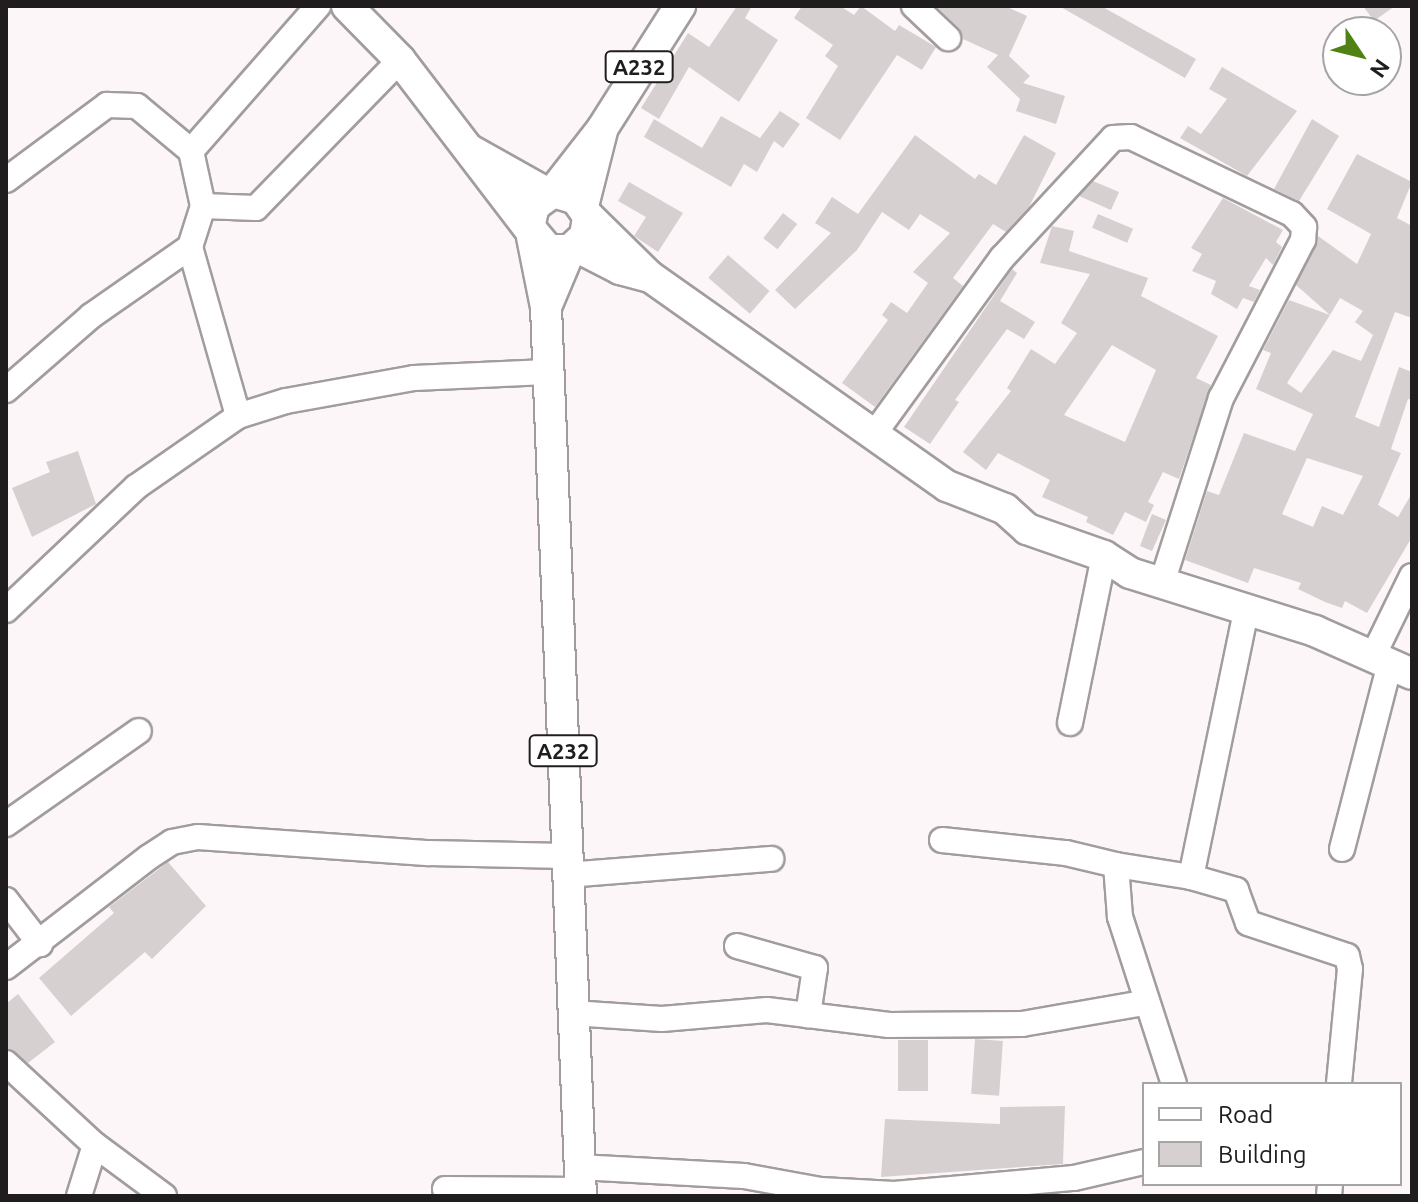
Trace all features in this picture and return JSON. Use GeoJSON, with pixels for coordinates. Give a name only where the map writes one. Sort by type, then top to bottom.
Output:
{"type":"FeatureCollection","features":[{"type":"Feature","properties":{"kind":"main road"},"geometry":{"type":"LineString","coordinates":[[347,6],[400,60],[531,233],[548,250],[573,248],[620,269],[649,276]]}},
{"type":"Feature","properties":{"kind":"main road","name":"A232"},"geometry":{"type":"LineString","coordinates":[[551,193],[602,129],[671,9]]}},
{"type":"Feature","properties":{"kind":"main road","name":"A232"},"geometry":{"type":"LineString","coordinates":[[586,211],[602,129]]}},
{"type":"Feature","properties":{"kind":"main road"},"geometry":{"type":"LineString","coordinates":[[467,149],[503,164],[551,193],[567,194],[649,276],[947,486],[1005,509],[1027,529],[1104,556],[1162,583],[1392,665]]}},
{"type":"Feature","properties":{"kind":"main road"},"geometry":{"type":"LineString","coordinates":[[531,233],[534,206],[551,193]]}},
{"type":"Feature","properties":{"kind":"main road"},"geometry":{"type":"LineString","coordinates":[[573,248],[585,236],[586,211]]}},
{"type":"Feature","properties":{"kind":"main road","name":"A232"},"geometry":{"type":"LineString","coordinates":[[531,233],[546,307],[565,866],[580,1184]]}},
{"type":"Feature","properties":{"kind":"main road","name":"A232"},"geometry":{"type":"LineString","coordinates":[[546,307],[573,248]]}},
{"type":"Feature","properties":{"kind":"street"},"geometry":{"type":"LineString","coordinates":[[191,151],[318,6]]}},
{"type":"Feature","properties":{"kind":"street"},"geometry":{"type":"LineString","coordinates":[[914,6],[948,38]]}},
{"type":"Feature","properties":{"kind":"street"},"geometry":{"type":"LineString","coordinates":[[203,206],[256,208],[400,60]]}},
{"type":"Feature","properties":{"kind":"street"},"geometry":{"type":"LineString","coordinates":[[6,180],[107,105],[137,106],[191,151],[203,206],[190,247],[238,416]]}},
{"type":"Feature","properties":{"kind":"street"},"geometry":{"type":"LineString","coordinates":[[874,434],[1002,258],[1113,138],[1131,137],[1292,214],[1304,227],[1303,240],[1221,398],[1162,583]]}},
{"type":"Feature","properties":{"kind":"street"},"geometry":{"type":"LineString","coordinates":[[6,390],[91,316],[190,247]]}},
{"type":"Feature","properties":{"kind":"street"},"geometry":{"type":"LineString","coordinates":[[6,610],[136,487],[238,416],[286,401],[414,378],[547,372]]}},
{"type":"Feature","properties":{"kind":"street"},"geometry":{"type":"LineString","coordinates":[[1070,723],[1104,556]]}},
{"type":"Feature","properties":{"kind":"street"},"geometry":{"type":"LineString","coordinates":[[1342,849],[1392,665],[1412,576]]}},
{"type":"Feature","properties":{"kind":"street"},"geometry":{"type":"LineString","coordinates":[[1191,877],[1246,611]]}},
{"type":"Feature","properties":{"kind":"street"},"geometry":{"type":"LineString","coordinates":[[6,824],[139,731]]}},
{"type":"Feature","properties":{"kind":"street"},"geometry":{"type":"LineString","coordinates":[[6,967],[40,944],[149,857],[172,842],[198,837],[565,866],[771,859]]}},
{"type":"Feature","properties":{"kind":"street"},"geometry":{"type":"LineString","coordinates":[[942,840],[1066,853],[1191,877],[1236,890],[1248,923],[1347,956],[1350,969],[1339,1082]]}},
{"type":"Feature","properties":{"kind":"street"},"geometry":{"type":"LineString","coordinates":[[1116,865],[1120,917],[1144,1003],[1173,1082]]}},
{"type":"Feature","properties":{"kind":"street"},"geometry":{"type":"LineString","coordinates":[[6,900],[40,944]]}},
{"type":"Feature","properties":{"kind":"street"},"geometry":{"type":"LineString","coordinates":[[737,946],[815,968],[808,1015]]}},
{"type":"Feature","properties":{"kind":"street"},"geometry":{"type":"LineString","coordinates":[[572,1013],[662,1019],[767,1010],[889,1025],[1022,1024],[1144,1003]]}},
{"type":"Feature","properties":{"kind":"street"},"geometry":{"type":"LineString","coordinates":[[6,1063],[95,1145],[164,1196]]}},
{"type":"Feature","properties":{"kind":"street"},"geometry":{"type":"LineString","coordinates":[[79,1196],[95,1145]]}},
{"type":"Feature","properties":{"kind":"street"},"geometry":{"type":"LineString","coordinates":[[445,1189],[744,1176],[821,1190],[894,1194],[1074,1178],[1142,1162]]}},
{"type":"Feature","properties":{"kind":"building"},"geometry":{"type":"Polygon","coordinates":[[[737,6],[752,6],[745,18],[778,40],[739,102],[689,67],[659,119],[641,108],[688,33],[709,47],[737,6]]]}},
{"type":"Feature","properties":{"kind":"building"},"geometry":{"type":"Polygon","coordinates":[[[802,6],[840,6],[854,15],[861,6],[895,31],[899,25],[936,47],[922,70],[897,55],[840,140],[806,118],[838,66],[825,56],[833,45],[794,18],[802,6]]]}},
{"type":"Feature","properties":{"kind":"building"},"geometry":{"type":"Polygon","coordinates":[[[936,6],[1005,6],[1027,16],[1009,56],[1030,76],[1023,83],[1065,96],[1056,124],[1016,111],[1020,99],[987,67],[998,55],[963,39],[959,28],[936,6]]]}},
{"type":"Feature","properties":{"kind":"building"},"geometry":{"type":"Polygon","coordinates":[[[1059,6],[1101,6],[1196,59],[1185,78],[1059,6]]]}},
{"type":"Feature","properties":{"kind":"building"},"geometry":{"type":"Polygon","coordinates":[[[1363,6],[1395,6],[1381,16],[1370,16],[1363,6]]]}},
{"type":"Feature","properties":{"kind":"building"},"geometry":{"type":"Polygon","coordinates":[[[1222,67],[1297,111],[1247,176],[1180,138],[1188,126],[1201,134],[1227,99],[1209,89],[1222,67]]]}},
{"type":"Feature","properties":{"kind":"building"},"geometry":{"type":"Polygon","coordinates":[[[780,111],[800,124],[783,148],[774,141],[757,172],[744,164],[731,187],[644,137],[654,119],[702,148],[721,116],[760,138],[780,111]]]}},
{"type":"Feature","properties":{"kind":"building"},"geometry":{"type":"Polygon","coordinates":[[[1312,119],[1339,136],[1299,201],[1274,189],[1312,119]]]}},
{"type":"Feature","properties":{"kind":"building"},"geometry":{"type":"Polygon","coordinates":[[[915,135],[975,179],[979,174],[996,185],[1024,135],[1056,153],[1029,207],[1006,232],[993,224],[953,278],[963,286],[875,407],[842,383],[888,320],[882,315],[891,302],[907,313],[928,283],[913,272],[950,233],[920,214],[909,230],[882,212],[857,250],[795,309],[775,290],[831,233],[815,223],[832,197],[858,214],[915,135]]]}},
{"type":"Feature","properties":{"kind":"building"},"geometry":{"type":"Polygon","coordinates":[[[1357,154],[1412,182],[1397,218],[1412,226],[1412,318],[1395,312],[1355,417],[1379,427],[1399,367],[1412,372],[1412,400],[1408,399],[1391,449],[1401,453],[1378,505],[1398,517],[1412,493],[1412,537],[1367,613],[1345,601],[1342,608],[1325,602],[1298,589],[1301,583],[1254,568],[1248,583],[1185,560],[1207,491],[1219,495],[1244,433],[1295,451],[1313,414],[1256,389],[1271,353],[1263,350],[1289,300],[1330,315],[1296,285],[1318,236],[1357,264],[1371,234],[1327,209],[1357,154]],[[1340,298],[1287,383],[1301,393],[1333,350],[1361,361],[1373,335],[1355,322],[1363,311],[1340,298]],[[1307,458],[1282,514],[1313,527],[1322,506],[1343,515],[1363,476],[1307,458]]]}},
{"type":"Feature","properties":{"kind":"building"},"geometry":{"type":"Polygon","coordinates":[[[1093,181],[1119,192],[1111,210],[1079,196],[1093,181]]]}},
{"type":"Feature","properties":{"kind":"building"},"geometry":{"type":"Polygon","coordinates":[[[629,182],[683,213],[658,252],[634,236],[646,217],[618,201],[629,182]]]}},
{"type":"Feature","properties":{"kind":"building"},"geometry":{"type":"Polygon","coordinates":[[[1223,198],[1283,230],[1276,242],[1282,247],[1273,265],[1266,258],[1249,286],[1260,290],[1254,302],[1243,298],[1237,309],[1211,294],[1216,281],[1192,271],[1202,254],[1191,248],[1223,198]]]}},
{"type":"Feature","properties":{"kind":"building"},"geometry":{"type":"Polygon","coordinates":[[[783,213],[797,224],[777,249],[763,238],[783,213]]]}},
{"type":"Feature","properties":{"kind":"building"},"geometry":{"type":"Polygon","coordinates":[[[1098,214],[1133,229],[1127,243],[1092,228],[1098,214]]]}},
{"type":"Feature","properties":{"kind":"building"},"geometry":{"type":"Polygon","coordinates":[[[1052,226],[1074,231],[1069,251],[1148,278],[1141,296],[1218,336],[1196,378],[1211,385],[1179,479],[1163,472],[1148,502],[1154,505],[1146,522],[1125,512],[1113,535],[1086,522],[1088,517],[1042,497],[1050,480],[998,453],[986,470],[963,452],[1011,391],[1007,388],[1031,349],[1055,364],[1077,333],[1061,323],[1090,274],[1040,263],[1052,226]],[[1112,345],[1064,415],[1125,442],[1156,370],[1112,345]]]}},
{"type":"Feature","properties":{"kind":"building"},"geometry":{"type":"Polygon","coordinates":[[[728,255],[770,291],[750,314],[708,278],[728,255]]]}},
{"type":"Feature","properties":{"kind":"building"},"geometry":{"type":"Polygon","coordinates":[[[1012,269],[1017,273],[1000,301],[1035,322],[1024,339],[1007,329],[955,400],[959,402],[930,444],[904,427],[1012,269]]]}},
{"type":"Feature","properties":{"kind":"building"},"geometry":{"type":"Polygon","coordinates":[[[78,451],[96,504],[32,537],[12,488],[50,472],[46,462],[78,451]]]}},
{"type":"Feature","properties":{"kind":"building"},"geometry":{"type":"Polygon","coordinates":[[[1152,514],[1166,520],[1152,551],[1140,546],[1152,514]]]}},
{"type":"Feature","properties":{"kind":"building"},"geometry":{"type":"Polygon","coordinates":[[[168,862],[206,906],[152,959],[145,952],[71,1016],[39,978],[114,913],[109,907],[168,862]]]}},
{"type":"Feature","properties":{"kind":"building"},"geometry":{"type":"Polygon","coordinates":[[[18,994],[55,1042],[28,1063],[6,1048],[6,1004],[18,994]]]}},
{"type":"Feature","properties":{"kind":"building"},"geometry":{"type":"Polygon","coordinates":[[[975,1039],[1003,1041],[999,1096],[971,1094],[975,1039]]]}},
{"type":"Feature","properties":{"kind":"building"},"geometry":{"type":"Polygon","coordinates":[[[898,1040],[928,1040],[928,1091],[898,1091],[898,1040]]]}},
{"type":"Feature","properties":{"kind":"building"},"geometry":{"type":"Polygon","coordinates":[[[1065,1106],[1063,1164],[881,1177],[885,1119],[1000,1124],[1000,1107],[1065,1106]]]}}]}
